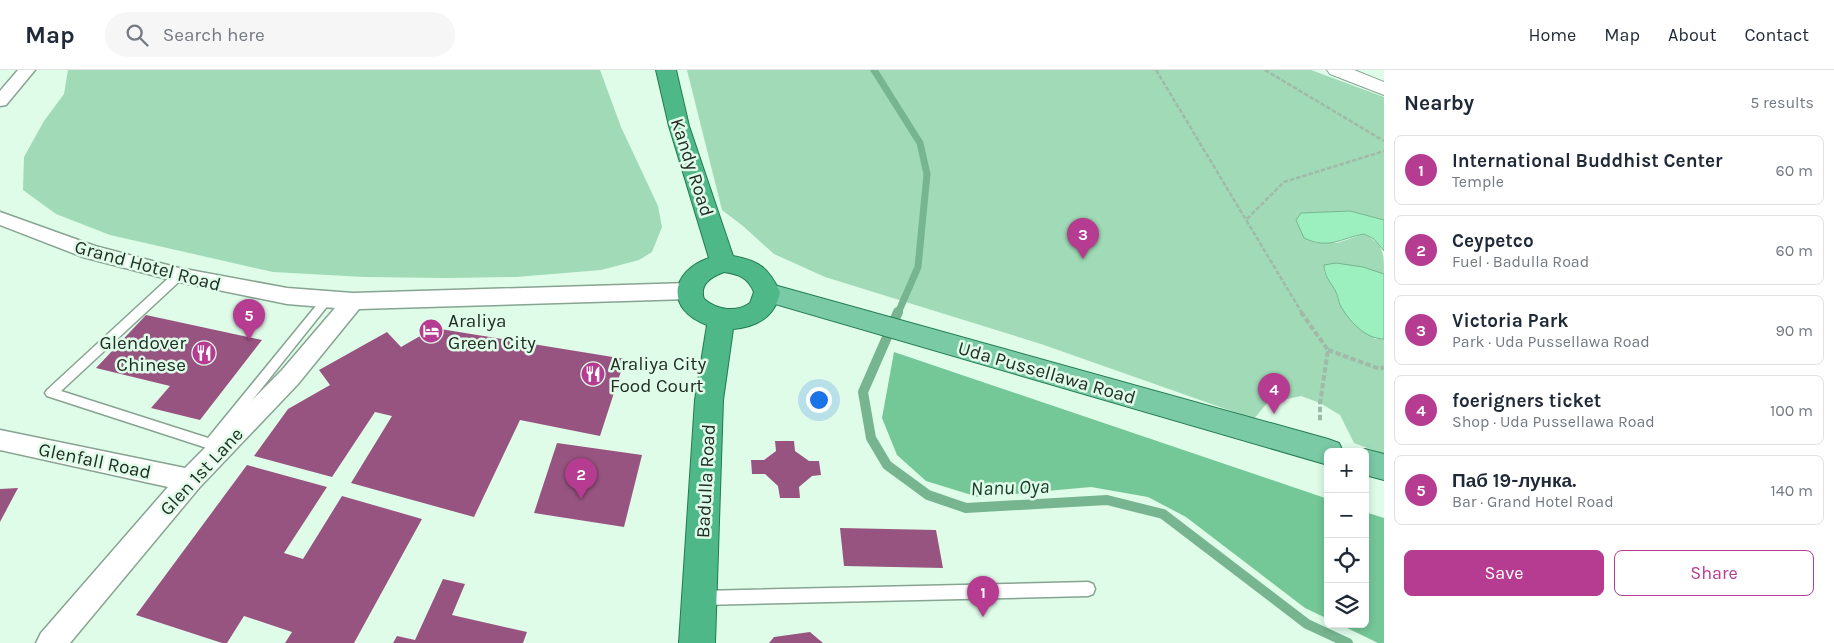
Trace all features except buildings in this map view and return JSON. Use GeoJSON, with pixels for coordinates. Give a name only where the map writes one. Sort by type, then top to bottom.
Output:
{"type":"FeatureCollection","features":[{"type":"Feature","properties":{"kind":"highway","name":"Kandy Road"},"geometry":{"type":"LineString","coordinates":[[666,70],[678,126],[723,263]]}},
{"type":"Feature","properties":{"kind":"highway"},"geometry":{"type":"LineString","coordinates":[[723,263],[745,266],[761,277],[767,292],[762,308],[745,318],[721,320],[704,315],[691,302],[689,291],[693,278],[707,266],[723,263]]}},
{"type":"Feature","properties":{"kind":"highway","name":"Badulla Road"},"geometry":{"type":"LineString","coordinates":[[697,643],[709,400],[721,320]]}},
{"type":"Feature","properties":{"kind":"main road","name":"Uda Pussellawa Road"},"geometry":{"type":"LineString","coordinates":[[767,292],[1324,451]]}},
{"type":"Feature","properties":{"kind":"main road"},"geometry":{"type":"LineString","coordinates":[[1369,463],[1384,467]]}},
{"type":"Feature","properties":{"kind":"street"},"geometry":{"type":"LineString","coordinates":[[0,101],[27,70]]}},
{"type":"Feature","properties":{"kind":"street"},"geometry":{"type":"LineString","coordinates":[[1337,70],[1384,89]]}},
{"type":"Feature","properties":{"kind":"street","name":"Grand Hotel Road"},"geometry":{"type":"LineString","coordinates":[[0,218],[90,252],[179,275],[279,295],[353,300],[689,291]]}},
{"type":"Feature","properties":{"kind":"street","name":"Glen 1st Lane"},"geometry":{"type":"LineString","coordinates":[[51,643],[190,480],[290,377],[353,300]]}},
{"type":"Feature","properties":{"kind":"street","name":"Glenfall Road"},"geometry":{"type":"LineString","coordinates":[[0,440],[190,480]]}},
{"type":"Feature","properties":{"kind":"lane"},"geometry":{"type":"LineString","coordinates":[[179,275],[51,393],[210,444],[328,299]]}},
{"type":"Feature","properties":{"kind":"lane"},"geometry":{"type":"LineString","coordinates":[[699,598],[1088,589]]}},
{"type":"Feature","properties":{"kind":"path"},"geometry":{"type":"LineString","coordinates":[[1156,70],[1247,219],[1259,244],[1328,350],[1380,369],[1384,367]]}},
{"type":"Feature","properties":{"kind":"path"},"geometry":{"type":"LineString","coordinates":[[1265,70],[1302,94],[1360,124],[1384,141]]}},
{"type":"Feature","properties":{"kind":"path"},"geometry":{"type":"LineString","coordinates":[[1247,219],[1284,182],[1384,151]]}},
{"type":"Feature","properties":{"kind":"path"},"geometry":{"type":"LineString","coordinates":[[1324,451],[1320,403],[1328,350]]}},
{"type":"Feature","properties":{"kind":"shaded area"},"geometry":{"type":"Polygon","coordinates":[[[68,70],[600,70],[621,127],[658,206],[662,227],[652,252],[639,260],[601,270],[516,277],[364,277],[273,272],[110,235],[56,214],[23,190],[24,157],[44,121],[64,94],[68,70]]]}},
{"type":"Feature","properties":{"kind":"shaded area"},"geometry":{"type":"Polygon","coordinates":[[[687,70],[1311,70],[1384,97],[1384,220],[1350,211],[1301,213],[1315,243],[1337,243],[1364,234],[1376,242],[1382,250],[1384,274],[1324,266],[1324,272],[1336,292],[1339,303],[1375,339],[1384,339],[1384,454],[1354,443],[1340,415],[1320,403],[1301,396],[1267,403],[1254,419],[1041,344],[825,277],[774,254],[722,210],[687,70]]]}},
{"type":"Feature","properties":{"kind":"shaded area"},"geometry":{"type":"Polygon","coordinates":[[[1350,211],[1384,220],[1384,251],[1374,239],[1364,234],[1328,243],[1304,238],[1296,220],[1301,213],[1350,211]]]}},
{"type":"Feature","properties":{"kind":"shaded area"},"geometry":{"type":"Polygon","coordinates":[[[1336,263],[1363,267],[1384,274],[1384,339],[1370,336],[1358,328],[1340,305],[1336,292],[1324,269],[1324,265],[1336,263]]]}},
{"type":"Feature","properties":{"kind":"shaded area"},"geometry":{"type":"Polygon","coordinates":[[[894,352],[1324,498],[1324,617],[1305,608],[1186,517],[1148,497],[1091,487],[978,497],[926,481],[897,455],[882,418],[894,352]]]}},
{"type":"Feature","properties":{"kind":"shaded area"},"geometry":{"type":"Polygon","coordinates":[[[1369,513],[1384,518],[1384,643],[1378,643],[1347,628],[1369,628],[1369,513]]]}},
{"type":"Feature","properties":{"kind":"waterway","name":"Nanu Oya"},"geometry":{"type":"LineString","coordinates":[[874,70],[920,143],[927,174],[918,267],[898,313]]}},
{"type":"Feature","properties":{"kind":"waterway","name":"Nanu Oya"},"geometry":{"type":"LineString","coordinates":[[898,312],[863,392],[871,438],[887,465],[928,495],[966,508],[1107,500],[1163,514],[1307,624],[1348,643]]}},
{"type":"Feature","properties":{"kind":"place","name":"Victoria Park"},"geometry":{"type":"Point","coordinates":[1083,259]}},
{"type":"Feature","properties":{"kind":"place","name":"Araliya Green City"},"geometry":{"type":"Point","coordinates":[431,331]}},
{"type":"Feature","properties":{"kind":"place","name":"Паб 19-лунка."},"geometry":{"type":"Point","coordinates":[249,340]}},
{"type":"Feature","properties":{"kind":"place","name":"Glendover Chinese"},"geometry":{"type":"Point","coordinates":[204,353]}},
{"type":"Feature","properties":{"kind":"place","name":"Araliya City Food Court"},"geometry":{"type":"Point","coordinates":[593,374]}},
{"type":"Feature","properties":{"kind":"place","name":"foerigners ticket"},"geometry":{"type":"Point","coordinates":[1274,414]}},
{"type":"Feature","properties":{"kind":"place","name":"Ceypetco"},"geometry":{"type":"Point","coordinates":[581,499]}},
{"type":"Feature","properties":{"kind":"place","name":"International Buddhist Center"},"geometry":{"type":"Point","coordinates":[983,617]}}]}
